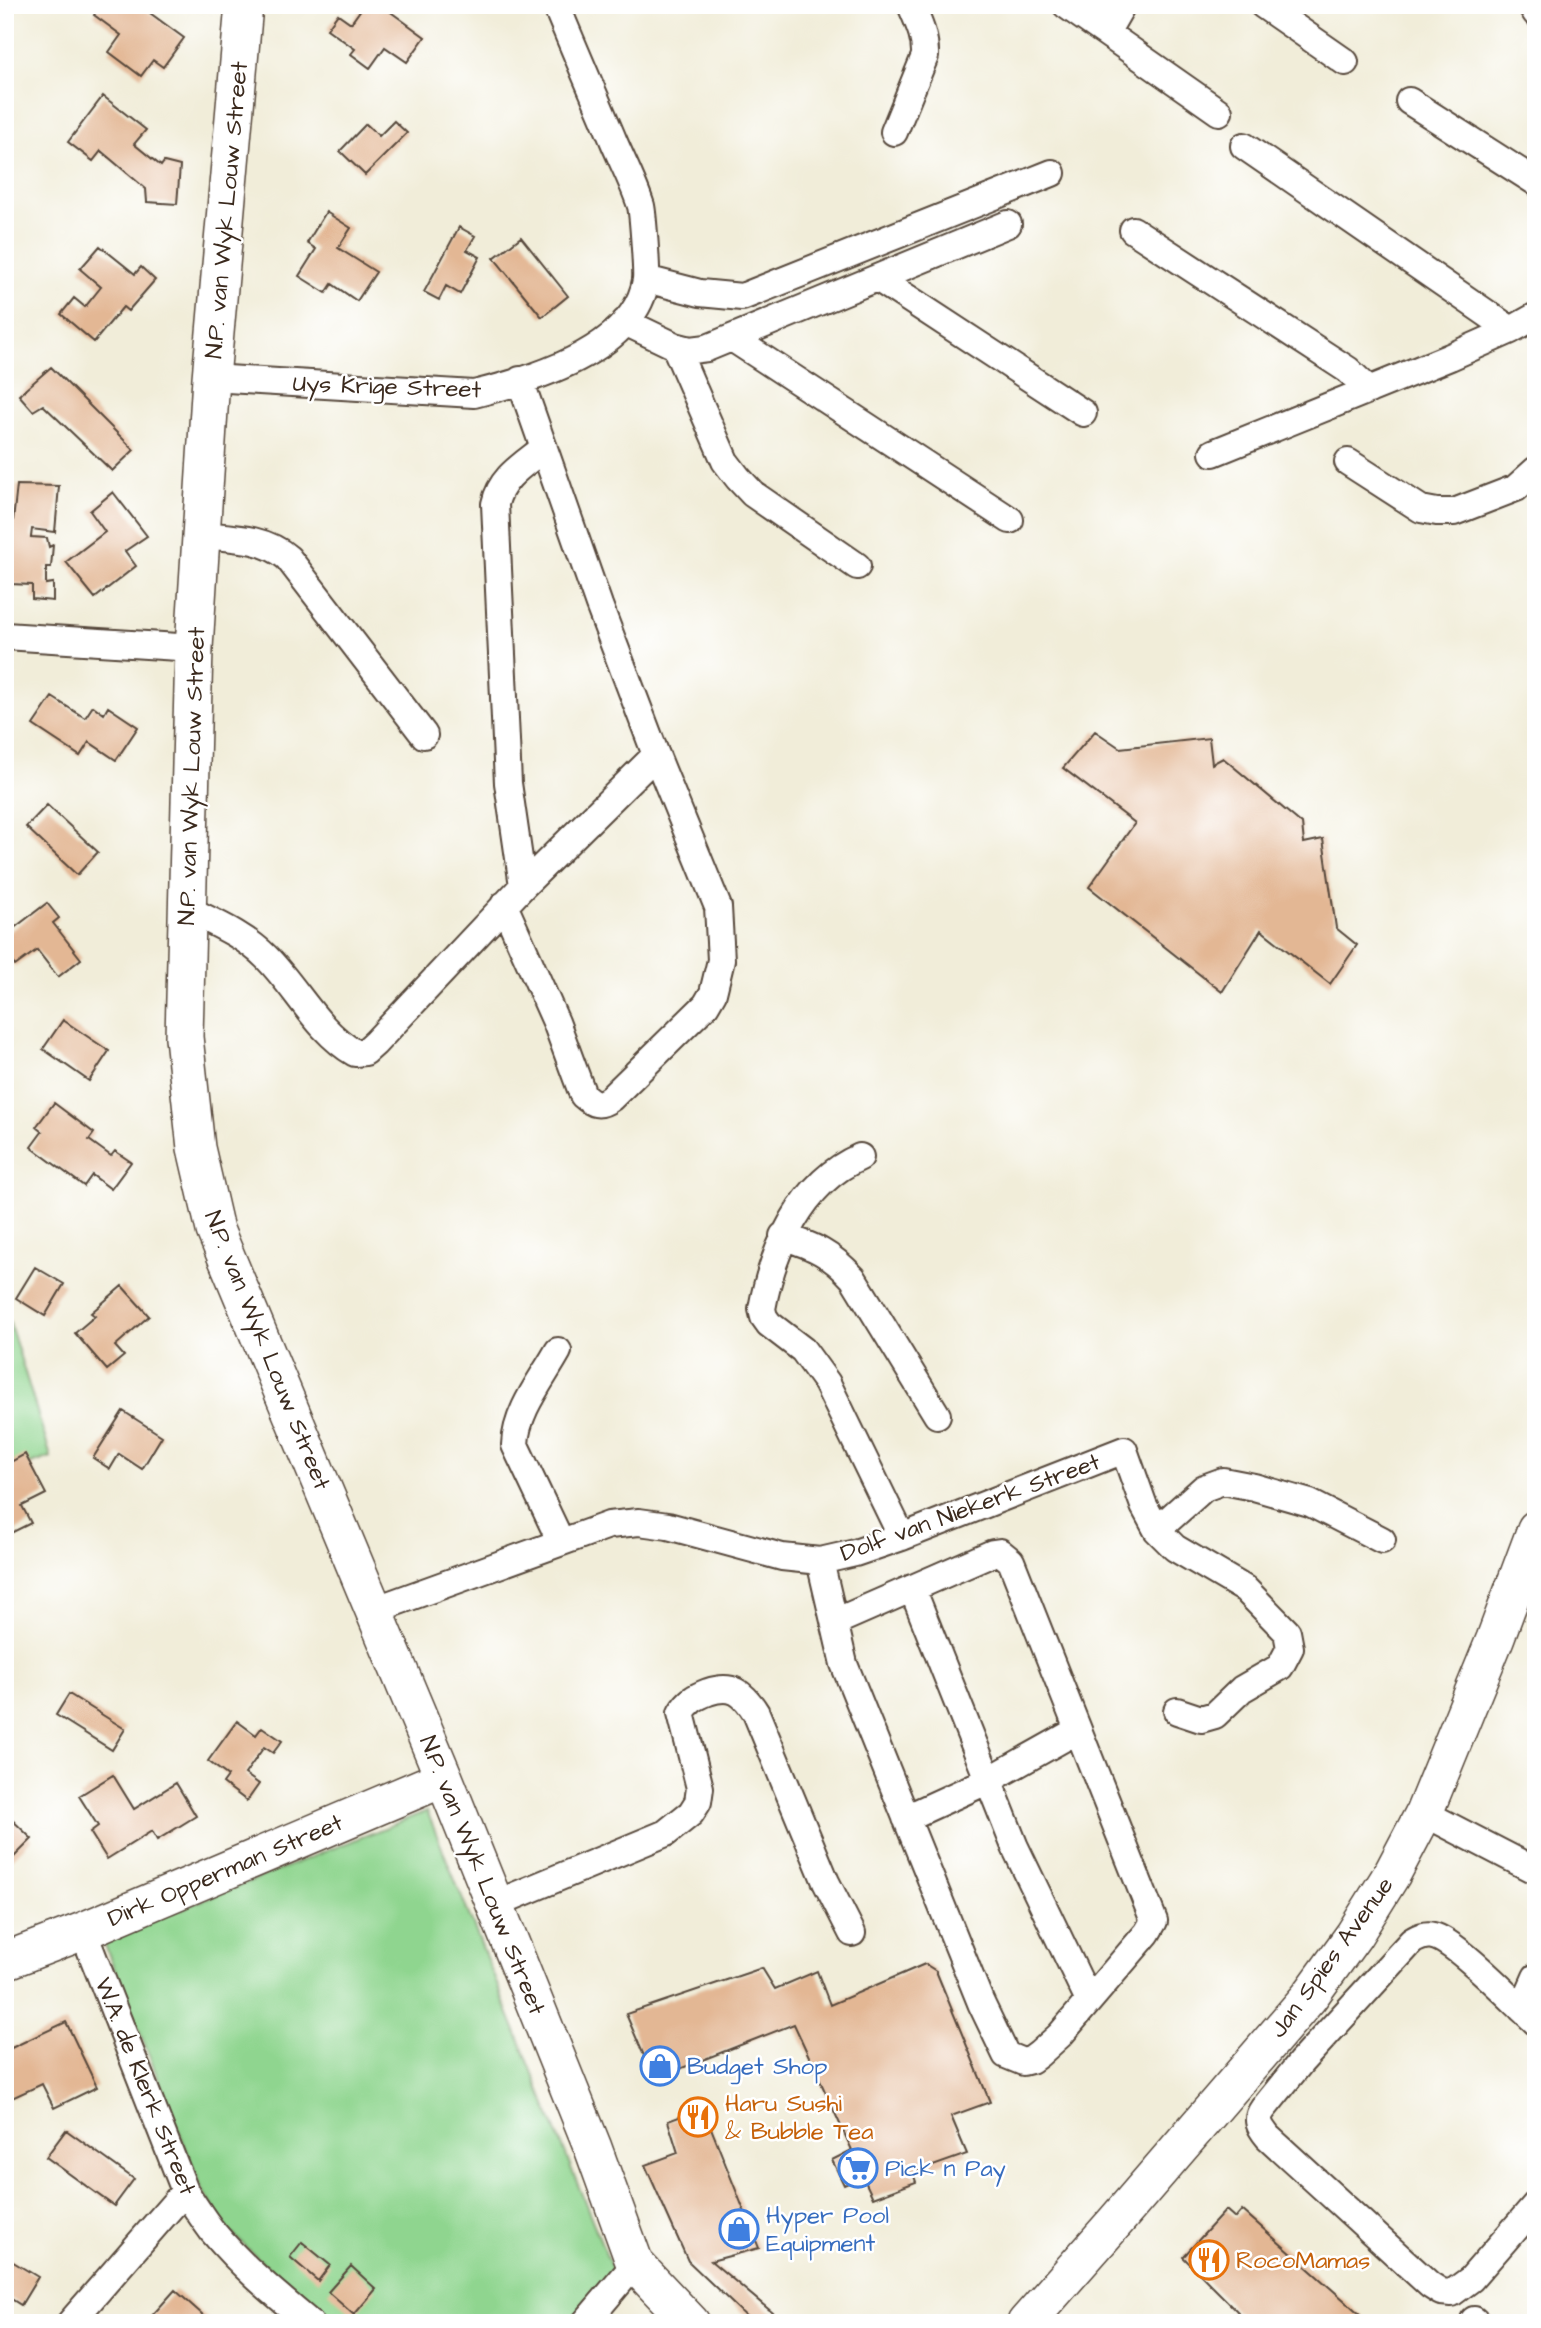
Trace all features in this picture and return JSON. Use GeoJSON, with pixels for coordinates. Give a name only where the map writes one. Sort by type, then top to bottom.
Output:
{"type":"FeatureCollection","features":[{"type":"Feature","properties":{"kind":"street","name":"N.P. van Wyk Louw Street"},"geometry":{"type":"LineString","coordinates":[[244,5],[211,378],[194,648],[184,1037],[196,1148],[215,1230],[444,1778],[593,2148],[635,2264],[691,2323]]}},
{"type":"Feature","properties":{"kind":"street","name":"Uys Krige Street"},"geometry":{"type":"LineString","coordinates":[[211,378],[474,394],[583,357],[607,340],[625,322],[638,302],[646,279],[641,208],[556,5]]}},
{"type":"Feature","properties":{"kind":"street"},"geometry":{"type":"LineString","coordinates":[[894,132],[925,56],[926,46],[911,5]]}},
{"type":"Feature","properties":{"kind":"street"},"geometry":{"type":"LineString","coordinates":[[1066,5],[1107,31],[1219,112]]}},
{"type":"Feature","properties":{"kind":"street"},"geometry":{"type":"LineString","coordinates":[[1107,31],[1122,5]]}},
{"type":"Feature","properties":{"kind":"street"},"geometry":{"type":"LineString","coordinates":[[1263,5],[1345,62]]}},
{"type":"Feature","properties":{"kind":"street"},"geometry":{"type":"LineString","coordinates":[[1531,5],[1536,13]]}},
{"type":"Feature","properties":{"kind":"street"},"geometry":{"type":"LineString","coordinates":[[1409,101],[1533,176]]}},
{"type":"Feature","properties":{"kind":"street"},"geometry":{"type":"LineString","coordinates":[[1244,146],[1511,330]]}},
{"type":"Feature","properties":{"kind":"street"},"geometry":{"type":"LineString","coordinates":[[646,279],[700,293],[742,297],[1052,173]]}},
{"type":"Feature","properties":{"kind":"street"},"geometry":{"type":"LineString","coordinates":[[625,322],[675,346],[691,351],[707,348],[1008,224]]}},
{"type":"Feature","properties":{"kind":"street"},"geometry":{"type":"LineString","coordinates":[[1133,230],[1348,370],[1369,390]]}},
{"type":"Feature","properties":{"kind":"street"},"geometry":{"type":"LineString","coordinates":[[877,278],[1083,413]]}},
{"type":"Feature","properties":{"kind":"street"},"geometry":{"type":"LineString","coordinates":[[1213,453],[1511,330],[1536,316]]}},
{"type":"Feature","properties":{"kind":"street"},"geometry":{"type":"LineString","coordinates":[[732,338],[1010,520]]}},
{"type":"Feature","properties":{"kind":"street"},"geometry":{"type":"LineString","coordinates":[[675,346],[725,461],[738,478],[753,494],[857,566]]}},
{"type":"Feature","properties":{"kind":"street"},"geometry":{"type":"LineString","coordinates":[[504,905],[556,1021],[583,1095],[592,1104],[608,1101],[706,1005],[713,993],[722,960],[718,907],[599,605],[520,380]]}},
{"type":"Feature","properties":{"kind":"street"},"geometry":{"type":"LineString","coordinates":[[523,886],[508,783],[495,505],[497,493],[508,476],[544,448]]}},
{"type":"Feature","properties":{"kind":"street"},"geometry":{"type":"LineString","coordinates":[[1348,462],[1421,509],[1437,512],[1454,512],[1516,488],[1536,470]]}},
{"type":"Feature","properties":{"kind":"street"},"geometry":{"type":"LineString","coordinates":[[201,535],[243,539],[278,549],[288,558],[424,735]]}},
{"type":"Feature","properties":{"kind":"street"},"geometry":{"type":"LineString","coordinates":[[5,636],[194,648]]}},
{"type":"Feature","properties":{"kind":"street"},"geometry":{"type":"LineString","coordinates":[[187,909],[246,939],[267,958],[329,1033],[355,1053],[365,1052],[504,905],[656,755]]}},
{"type":"Feature","properties":{"kind":"street"},"geometry":{"type":"LineString","coordinates":[[860,1157],[847,1163],[810,1195],[783,1236],[762,1309],[764,1317],[803,1350],[827,1384],[902,1537]]}},
{"type":"Feature","properties":{"kind":"street"},"geometry":{"type":"LineString","coordinates":[[783,1236],[827,1254],[838,1261],[853,1278],[937,1415]]}},
{"type":"Feature","properties":{"kind":"street"},"geometry":{"type":"LineString","coordinates":[[558,1351],[520,1417],[515,1445],[561,1542]]}},
{"type":"Feature","properties":{"kind":"street","name":"Dolf van Niekerk Street"},"geometry":{"type":"LineString","coordinates":[[374,1610],[609,1525],[639,1522],[668,1526],[782,1557],[820,1561],[855,1553],[902,1537],[1124,1450],[1144,1506],[1157,1530]]}},
{"type":"Feature","properties":{"kind":"street"},"geometry":{"type":"LineString","coordinates":[[1177,1711],[1201,1719],[1215,1715],[1242,1689],[1280,1667],[1290,1648],[1287,1632],[1245,1589],[1175,1548],[1157,1530],[1204,1488],[1223,1480],[1254,1486],[1310,1503],[1382,1540]]}},
{"type":"Feature","properties":{"kind":"street","name":"Jan Spies Avenue"},"geometry":{"type":"LineString","coordinates":[[1026,2323],[1309,1997],[1354,1935],[1392,1874],[1424,1813],[1536,1530]]}},
{"type":"Feature","properties":{"kind":"street"},"geometry":{"type":"LineString","coordinates":[[820,1561],[844,1664],[981,2003],[1006,2055],[1023,2062],[1031,2060],[1060,2035],[1147,1933],[1154,1921],[1011,1560],[1000,1552],[993,1553],[835,1622]]}},
{"type":"Feature","properties":{"kind":"street"},"geometry":{"type":"LineString","coordinates":[[912,1588],[1015,1847],[1089,2001]]}},
{"type":"Feature","properties":{"kind":"street"},"geometry":{"type":"LineString","coordinates":[[495,1904],[666,1833],[691,1813],[698,1802],[700,1788],[681,1713],[686,1704],[696,1696],[724,1688],[744,1696],[756,1713],[826,1882],[852,1933]]}},
{"type":"Feature","properties":{"kind":"street"},"geometry":{"type":"LineString","coordinates":[[906,1818],[989,1780],[1078,1730]]}},
{"type":"Feature","properties":{"kind":"street","name":"Dirk Opperman Street"},"geometry":{"type":"LineString","coordinates":[[5,1961],[83,1931],[444,1778]]}},
{"type":"Feature","properties":{"kind":"street"},"geometry":{"type":"LineString","coordinates":[[1424,1813],[1536,1871]]}},
{"type":"Feature","properties":{"kind":"street","name":"W.A. de Klerk Street"},"geometry":{"type":"LineString","coordinates":[[83,1931],[185,2191],[211,2229],[234,2255],[261,2283],[310,2323]]}},
{"type":"Feature","properties":{"kind":"street"},"geometry":{"type":"LineString","coordinates":[[1529,2016],[1457,1949],[1434,1936],[1423,1935],[1412,1941],[1301,2062],[1263,2109],[1258,2120],[1268,2137],[1430,2285],[1441,2292],[1452,2293],[1460,2290],[1536,2204]]}},
{"type":"Feature","properties":{"kind":"street"},"geometry":{"type":"LineString","coordinates":[[1529,2016],[1536,1977]]}},
{"type":"Feature","properties":{"kind":"street"},"geometry":{"type":"LineString","coordinates":[[69,2323],[185,2191]]}},
{"type":"Feature","properties":{"kind":"street"},"geometry":{"type":"LineString","coordinates":[[585,2323],[635,2264]]}},
{"type":"Feature","properties":{"kind":"green space"},"geometry":{"type":"Polygon","coordinates":[[[5,1308],[51,1457],[5,1473],[5,1308]]]}},
{"type":"Feature","properties":{"kind":"green space"},"geometry":{"type":"Polygon","coordinates":[[[427,1811],[614,2274],[570,2323],[335,2323],[228,2230],[203,2191],[103,1940],[427,1811]]]}},
{"type":"Feature","properties":{"kind":"building"},"geometry":{"type":"Polygon","coordinates":[[[101,5],[139,5],[184,38],[163,67],[153,60],[141,76],[109,52],[121,35],[94,15],[101,5]]]}},
{"type":"Feature","properties":{"kind":"building"},"geometry":{"type":"Polygon","coordinates":[[[364,5],[381,5],[425,37],[407,62],[385,47],[370,68],[351,54],[355,49],[327,29],[338,14],[351,23],[364,5]]]}},
{"type":"Feature","properties":{"kind":"building"},"geometry":{"type":"Polygon","coordinates":[[[103,96],[146,130],[134,144],[161,166],[164,162],[180,166],[177,204],[147,202],[146,189],[101,151],[93,161],[68,142],[103,96]]]}},
{"type":"Feature","properties":{"kind":"building"},"geometry":{"type":"Polygon","coordinates":[[[394,121],[407,133],[365,175],[340,151],[366,124],[379,136],[394,121]]]}},
{"type":"Feature","properties":{"kind":"building"},"geometry":{"type":"Polygon","coordinates":[[[326,212],[351,228],[338,248],[376,272],[357,301],[332,284],[326,293],[299,276],[316,249],[307,243],[326,212]]]}},
{"type":"Feature","properties":{"kind":"building"},"geometry":{"type":"Polygon","coordinates":[[[459,227],[475,236],[467,250],[480,257],[460,294],[446,286],[439,300],[424,292],[459,227]]]}},
{"type":"Feature","properties":{"kind":"building"},"geometry":{"type":"Polygon","coordinates":[[[521,237],[568,296],[542,317],[494,258],[521,237]]]}},
{"type":"Feature","properties":{"kind":"building"},"geometry":{"type":"Polygon","coordinates":[[[100,246],[135,274],[141,267],[155,280],[128,311],[123,307],[94,342],[61,314],[74,298],[85,307],[101,287],[80,269],[100,246]]]}},
{"type":"Feature","properties":{"kind":"building"},"geometry":{"type":"Polygon","coordinates":[[[51,367],[134,450],[112,471],[43,405],[33,411],[19,395],[51,367]]]}},
{"type":"Feature","properties":{"kind":"building"},"geometry":{"type":"Polygon","coordinates":[[[17,485],[59,486],[55,532],[32,529],[31,537],[47,538],[49,547],[53,545],[51,567],[46,567],[46,584],[53,583],[53,601],[32,599],[32,585],[11,584],[12,530],[17,485]]]}},
{"type":"Feature","properties":{"kind":"building"},"geometry":{"type":"Polygon","coordinates":[[[113,492],[147,536],[125,551],[136,566],[95,598],[66,562],[105,532],[90,511],[113,492]]]}},
{"type":"Feature","properties":{"kind":"building"},"geometry":{"type":"Polygon","coordinates":[[[52,697],[85,718],[93,706],[104,714],[108,707],[138,727],[116,760],[89,742],[80,756],[33,725],[52,697]]]}},
{"type":"Feature","properties":{"kind":"building"},"geometry":{"type":"Polygon","coordinates":[[[1095,731],[1120,748],[1209,738],[1212,764],[1223,758],[1302,824],[1304,843],[1323,839],[1336,928],[1357,945],[1330,984],[1261,930],[1222,992],[1089,887],[1135,823],[1063,768],[1095,731]]]}},
{"type":"Feature","properties":{"kind":"building"},"geometry":{"type":"Polygon","coordinates":[[[47,805],[98,852],[77,875],[26,827],[47,805]]]}},
{"type":"Feature","properties":{"kind":"building"},"geometry":{"type":"Polygon","coordinates":[[[47,903],[59,918],[53,923],[81,959],[58,977],[37,950],[15,966],[5,954],[5,935],[47,903]]]}},
{"type":"Feature","properties":{"kind":"building"},"geometry":{"type":"Polygon","coordinates":[[[63,1020],[109,1051],[89,1081],[43,1049],[63,1020]]]}},
{"type":"Feature","properties":{"kind":"building"},"geometry":{"type":"Polygon","coordinates":[[[54,1103],[94,1133],[89,1140],[111,1156],[115,1151],[131,1162],[111,1189],[92,1175],[84,1186],[31,1147],[42,1132],[36,1127],[54,1103]]]}},
{"type":"Feature","properties":{"kind":"building"},"geometry":{"type":"Polygon","coordinates":[[[35,1267],[64,1284],[45,1316],[16,1298],[35,1267]]]}},
{"type":"Feature","properties":{"kind":"building"},"geometry":{"type":"Polygon","coordinates":[[[122,1286],[149,1316],[115,1346],[124,1356],[107,1370],[75,1333],[95,1316],[91,1313],[122,1286]]]}},
{"type":"Feature","properties":{"kind":"building"},"geometry":{"type":"Polygon","coordinates":[[[123,1411],[162,1436],[142,1469],[119,1454],[110,1469],[93,1458],[123,1411]]]}},
{"type":"Feature","properties":{"kind":"building"},"geometry":{"type":"Polygon","coordinates":[[[25,1454],[46,1494],[22,1506],[31,1523],[5,1536],[5,1504],[12,1500],[5,1486],[5,1465],[25,1454]]]}},
{"type":"Feature","properties":{"kind":"building"},"geometry":{"type":"Polygon","coordinates":[[[69,1694],[125,1729],[112,1750],[56,1715],[69,1694]]]}},
{"type":"Feature","properties":{"kind":"building"},"geometry":{"type":"Polygon","coordinates":[[[237,1721],[256,1735],[262,1727],[282,1741],[273,1753],[264,1747],[245,1774],[259,1784],[247,1801],[223,1783],[228,1776],[208,1761],[237,1721]]]}},
{"type":"Feature","properties":{"kind":"building"},"geometry":{"type":"Polygon","coordinates":[[[113,1775],[134,1809],[176,1783],[196,1816],[157,1840],[152,1831],[107,1859],[90,1832],[98,1826],[79,1796],[113,1775]]]}},
{"type":"Feature","properties":{"kind":"building"},"geometry":{"type":"Polygon","coordinates":[[[5,1813],[32,1839],[10,1861],[5,1856],[5,1813]]]}},
{"type":"Feature","properties":{"kind":"building"},"geometry":{"type":"Polygon","coordinates":[[[925,1964],[936,1971],[990,2102],[951,2116],[967,2154],[913,2173],[916,2182],[873,2198],[863,2177],[844,2185],[832,2160],[852,2150],[794,2024],[654,2079],[626,2014],[762,1968],[775,1989],[817,1971],[830,2005],[925,1964]]]}},
{"type":"Feature","properties":{"kind":"building"},"geometry":{"type":"Polygon","coordinates":[[[66,2022],[97,2087],[54,2108],[42,2084],[12,2098],[5,2084],[5,2051],[66,2022]]]}},
{"type":"Feature","properties":{"kind":"building"},"geometry":{"type":"Polygon","coordinates":[[[703,2108],[759,2248],[711,2261],[785,2323],[753,2323],[688,2261],[645,2165],[678,2153],[668,2121],[703,2108]]]}},
{"type":"Feature","properties":{"kind":"building"},"geometry":{"type":"Polygon","coordinates":[[[66,2130],[134,2179],[114,2206],[46,2157],[66,2130]]]}},
{"type":"Feature","properties":{"kind":"building"},"geometry":{"type":"Polygon","coordinates":[[[1226,2210],[1235,2218],[1242,2210],[1370,2323],[1249,2323],[1183,2257],[1226,2210]]]}},
{"type":"Feature","properties":{"kind":"building"},"geometry":{"type":"Polygon","coordinates":[[[302,2242],[330,2265],[318,2281],[290,2257],[302,2242]]]}},
{"type":"Feature","properties":{"kind":"building"},"geometry":{"type":"Polygon","coordinates":[[[5,2257],[38,2277],[21,2305],[5,2295],[5,2257]]]}},
{"type":"Feature","properties":{"kind":"building"},"geometry":{"type":"Polygon","coordinates":[[[351,2266],[376,2289],[354,2315],[328,2292],[351,2266]]]}},
{"type":"Feature","properties":{"kind":"building"},"geometry":{"type":"Polygon","coordinates":[[[175,2290],[212,2323],[150,2323],[148,2320],[175,2290]]]}},
{"type":"Feature","properties":{"kind":"place","name":"Budget Shop"},"geometry":{"type":"Point","coordinates":[660,2066]}},
{"type":"Feature","properties":{"kind":"place","name":"Haru Sushi & Bubble Tea"},"geometry":{"type":"Point","coordinates":[698,2117]}},
{"type":"Feature","properties":{"kind":"place","name":"Pick n Pay"},"geometry":{"type":"Point","coordinates":[858,2168]}},
{"type":"Feature","properties":{"kind":"place","name":"Hyper Pool Equipment"},"geometry":{"type":"Point","coordinates":[739,2229]}},
{"type":"Feature","properties":{"kind":"place","name":"RocoMamas"},"geometry":{"type":"Point","coordinates":[1209,2260]}}]}
